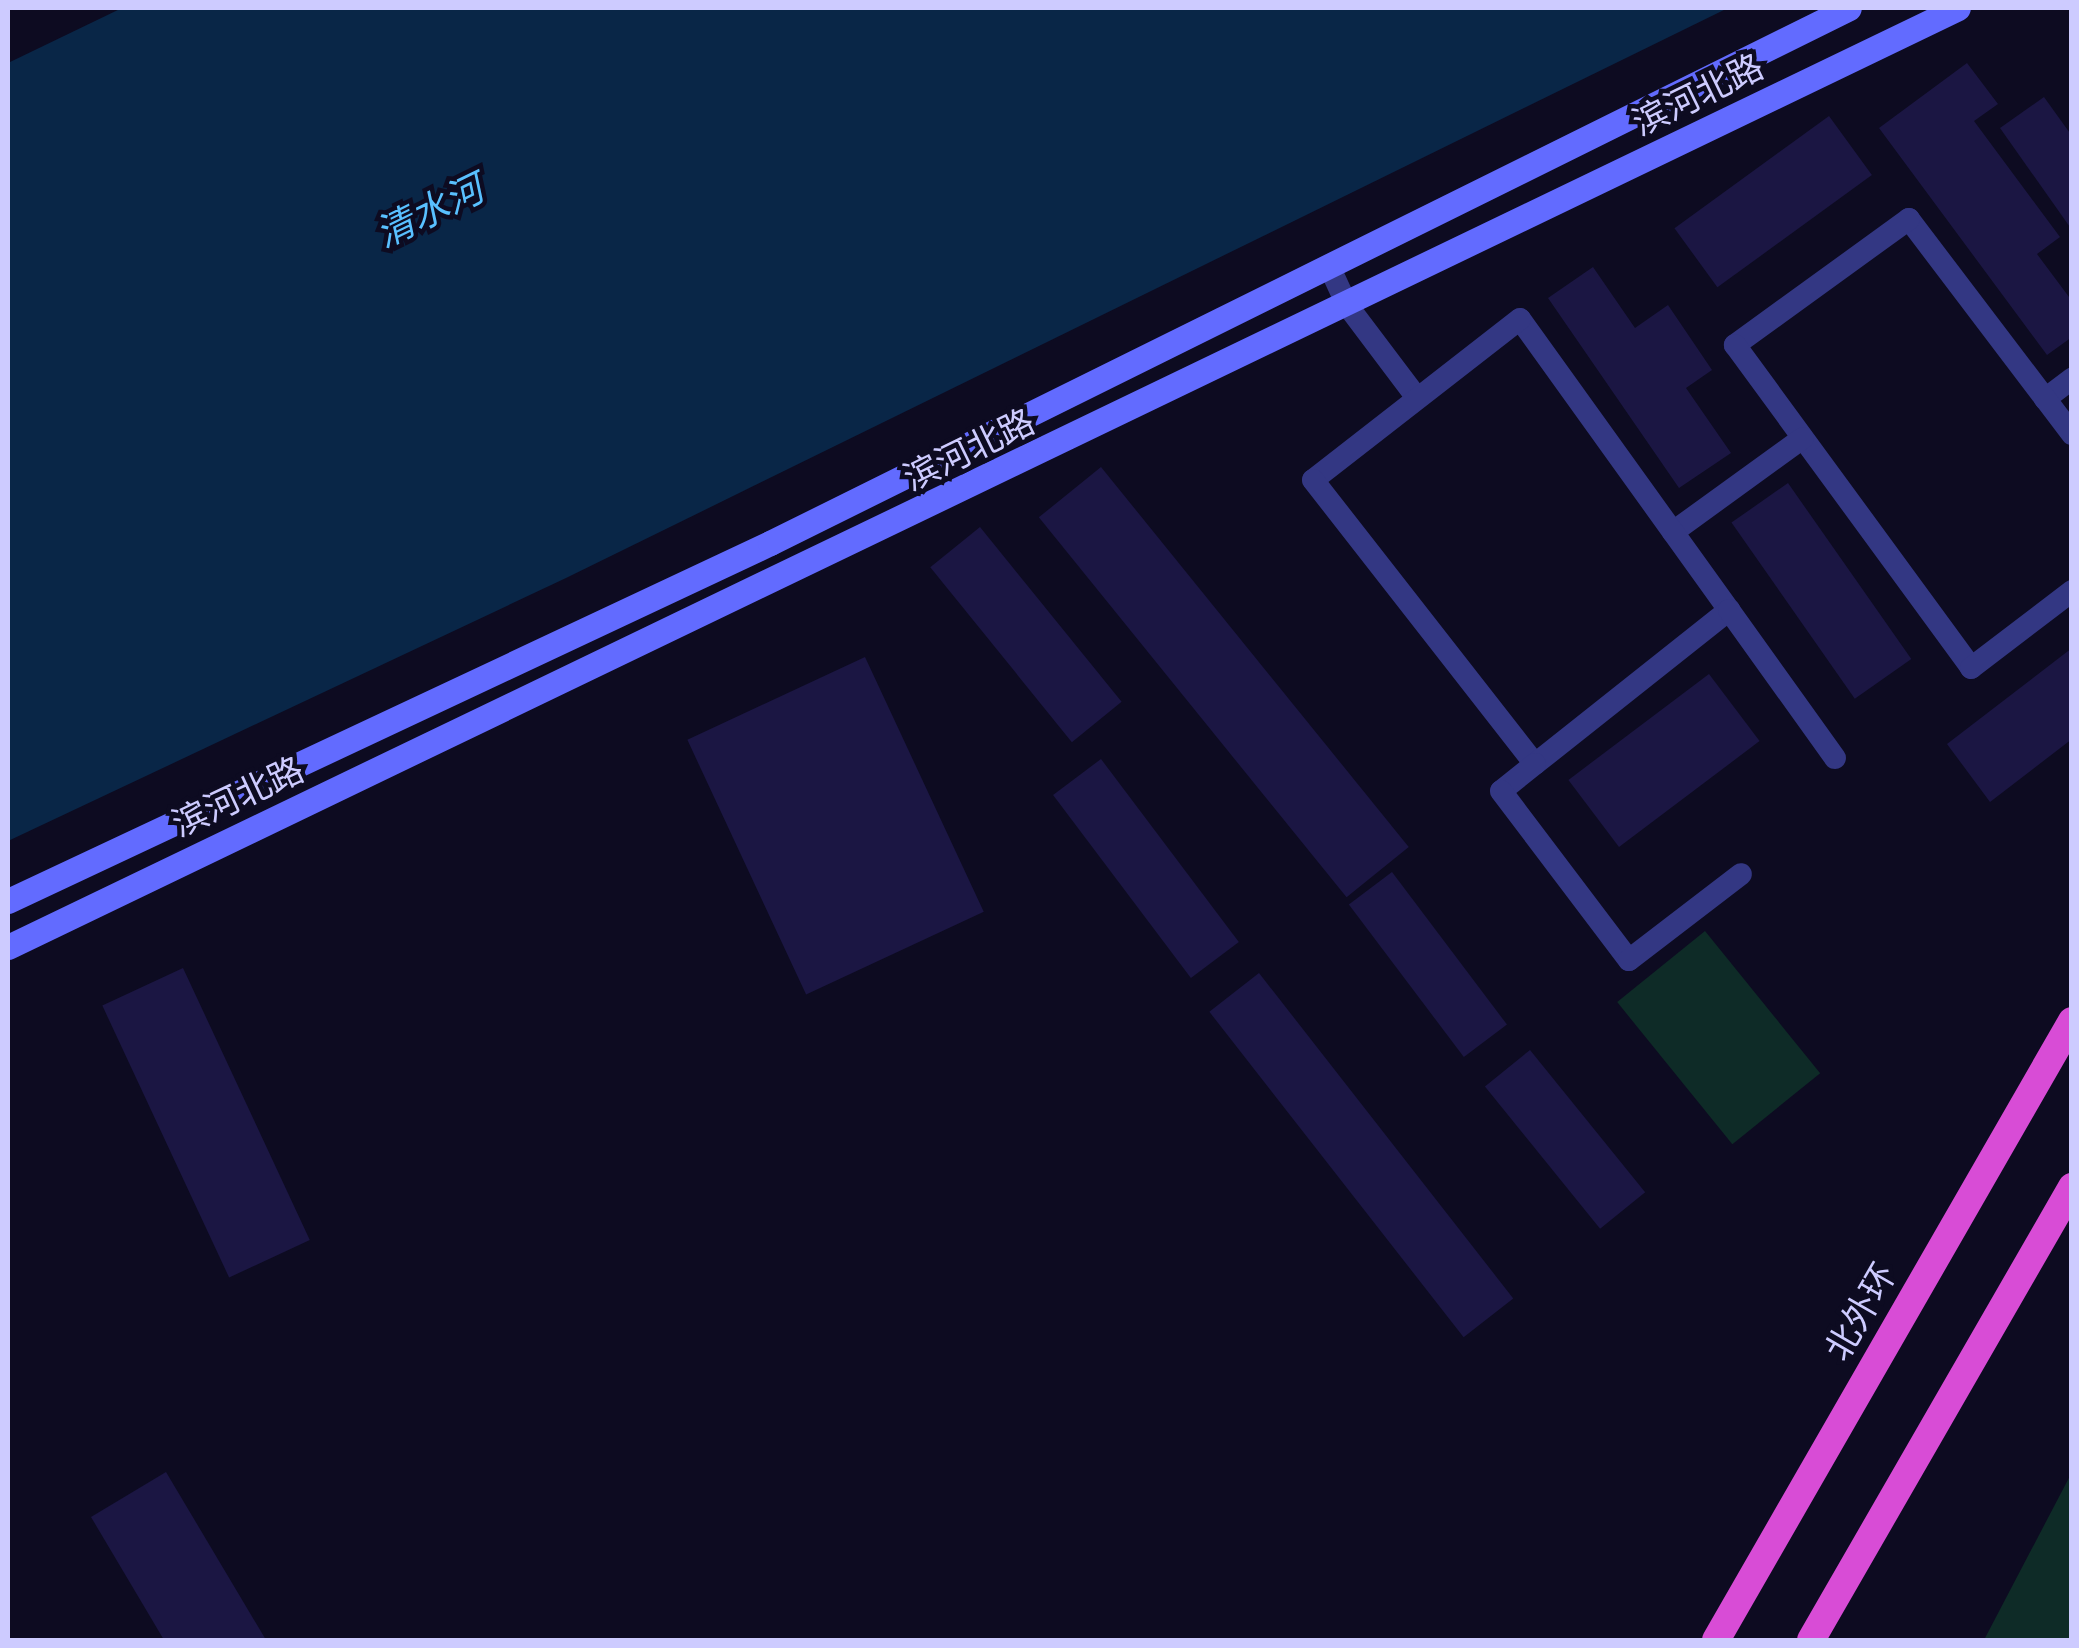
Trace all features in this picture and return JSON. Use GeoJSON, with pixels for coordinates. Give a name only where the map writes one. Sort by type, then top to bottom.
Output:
{"type":"FeatureCollection","features":[{"type":"Feature","properties":{"kind":"highway","name":"北外环"},"geometry":{"type":"LineString","coordinates":[[1716,1640],[2072,1021]]}},
{"type":"Feature","properties":{"kind":"highway"},"geometry":{"type":"LineString","coordinates":[[1811,1640],[2072,1186]]}},
{"type":"Feature","properties":{"kind":"main road","name":"滨河北路"},"geometry":{"type":"LineString","coordinates":[[8,901],[770,543],[1849,8]]}},
{"type":"Feature","properties":{"kind":"main road","name":"滨河北路"},"geometry":{"type":"LineString","coordinates":[[8,947],[1958,8]]}},
{"type":"Feature","properties":{"kind":"lane"},"geometry":{"type":"LineString","coordinates":[[2072,434],[1909,219],[1735,345],[1971,668],[2072,591]]}},
{"type":"Feature","properties":{"kind":"lane"},"geometry":{"type":"LineString","coordinates":[[1329,266],[1347,305],[1417,398]]}},
{"type":"Feature","properties":{"kind":"lane"},"geometry":{"type":"LineString","coordinates":[[1534,764],[1313,480],[1520,319],[1835,758]]}},
{"type":"Feature","properties":{"kind":"lane"},"geometry":{"type":"LineString","coordinates":[[2046,399],[2072,380]]}},
{"type":"Feature","properties":{"kind":"lane"},"geometry":{"type":"LineString","coordinates":[[1673,532],[1803,438]]}},
{"type":"Feature","properties":{"kind":"lane"},"geometry":{"type":"LineString","coordinates":[[1729,610],[1502,791],[1630,960],[1741,874]]}},
{"type":"Feature","properties":{"kind":"green space"},"geometry":{"type":"Polygon","coordinates":[[[1705,931],[1820,1073],[1732,1144],[1617,1002],[1705,931]]]}},
{"type":"Feature","properties":{"kind":"green space"},"geometry":{"type":"Polygon","coordinates":[[[2071,1474],[2071,1640],[1984,1640],[2071,1474]]]}},
{"type":"Feature","properties":{"kind":"water","name":"清水河"},"geometry":{"type":"Polygon","coordinates":[[[122,8],[1728,8],[566,578],[8,841],[8,63],[122,8]]]}},
{"type":"Feature","properties":{"kind":"building"},"geometry":{"type":"Polygon","coordinates":[[[1967,63],[1998,104],[1974,121],[2060,237],[2037,254],[2072,301],[2072,337],[2047,355],[1879,128],[1967,63]]]}},
{"type":"Feature","properties":{"kind":"building"},"geometry":{"type":"Polygon","coordinates":[[[2044,97],[2072,136],[2072,230],[2000,128],[2044,97]]]}},
{"type":"Feature","properties":{"kind":"building"},"geometry":{"type":"Polygon","coordinates":[[[1829,116],[1872,175],[1717,287],[1674,228],[1829,116]]]}},
{"type":"Feature","properties":{"kind":"building"},"geometry":{"type":"Polygon","coordinates":[[[1593,267],[1635,328],[1668,305],[1712,370],[1686,388],[1731,453],[1679,488],[1548,298],[1593,267]]]}},
{"type":"Feature","properties":{"kind":"building"},"geometry":{"type":"Polygon","coordinates":[[[1101,467],[1409,847],[1347,897],[1039,517],[1101,467]]]}},
{"type":"Feature","properties":{"kind":"building"},"geometry":{"type":"Polygon","coordinates":[[[1788,483],[1911,659],[1855,699],[1731,523],[1788,483]]]}},
{"type":"Feature","properties":{"kind":"building"},"geometry":{"type":"Polygon","coordinates":[[[980,527],[1122,702],[1072,742],[930,567],[980,527]]]}},
{"type":"Feature","properties":{"kind":"building"},"geometry":{"type":"Polygon","coordinates":[[[2072,648],[2072,739],[1990,802],[1947,744],[2072,648]]]}},
{"type":"Feature","properties":{"kind":"building"},"geometry":{"type":"Polygon","coordinates":[[[865,657],[984,912],[806,995],[687,740],[865,657]]]}},
{"type":"Feature","properties":{"kind":"building"},"geometry":{"type":"Polygon","coordinates":[[[1709,674],[1760,741],[1619,847],[1568,780],[1709,674]]]}},
{"type":"Feature","properties":{"kind":"building"},"geometry":{"type":"Polygon","coordinates":[[[1101,759],[1239,942],[1191,978],[1053,795],[1101,759]]]}},
{"type":"Feature","properties":{"kind":"building"},"geometry":{"type":"Polygon","coordinates":[[[1392,872],[1507,1025],[1464,1057],[1349,904],[1392,872]]]}},
{"type":"Feature","properties":{"kind":"building"},"geometry":{"type":"Polygon","coordinates":[[[183,968],[310,1240],[229,1278],[102,1006],[183,968]]]}},
{"type":"Feature","properties":{"kind":"building"},"geometry":{"type":"Polygon","coordinates":[[[1259,973],[1513,1298],[1464,1337],[1209,1012],[1259,973]]]}},
{"type":"Feature","properties":{"kind":"building"},"geometry":{"type":"Polygon","coordinates":[[[1530,1050],[1645,1192],[1600,1229],[1485,1087],[1530,1050]]]}},
{"type":"Feature","properties":{"kind":"building"},"geometry":{"type":"Polygon","coordinates":[[[166,1472],[266,1640],[164,1640],[91,1517],[166,1472]]]}}]}
